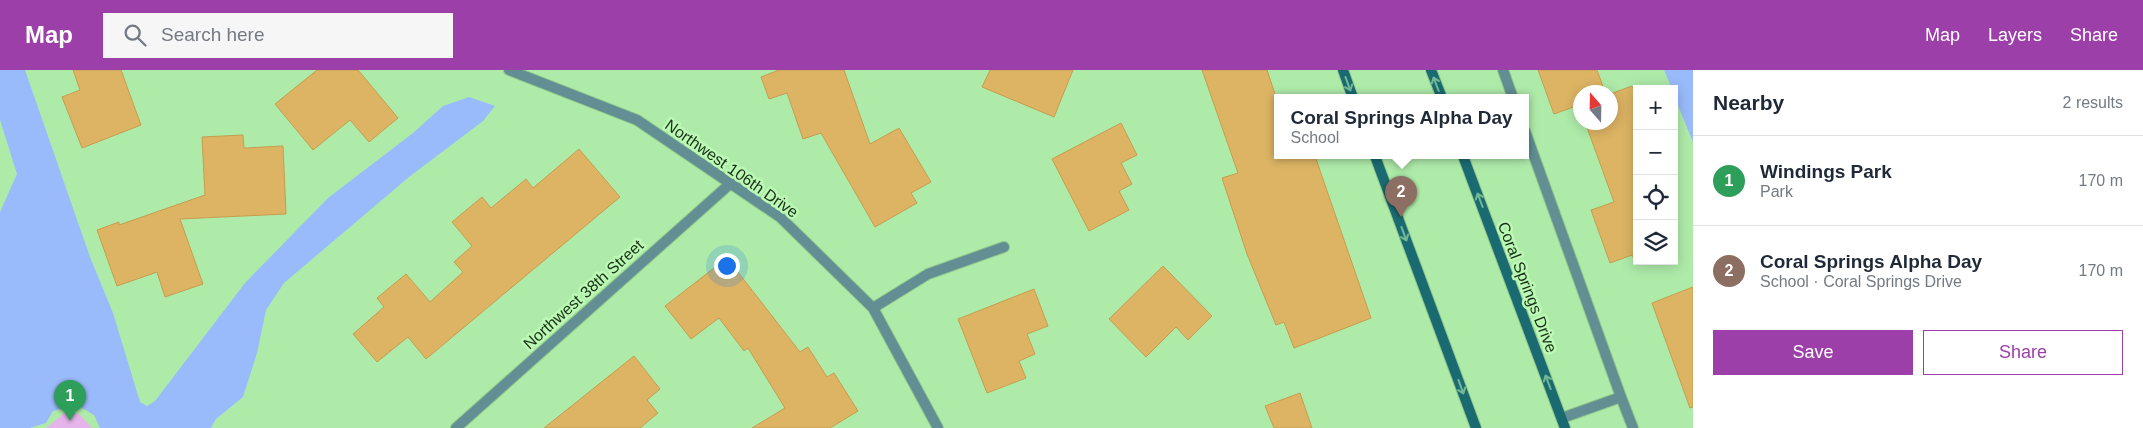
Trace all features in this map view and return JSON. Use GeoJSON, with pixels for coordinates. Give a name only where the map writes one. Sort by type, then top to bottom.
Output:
{"type":"FeatureCollection","features":[{"type":"Feature","properties":{"kind":"main road"},"geometry":{"type":"LineString","coordinates":[[1343,70],[1352,94]]}},
{"type":"Feature","properties":{"kind":"main road"},"geometry":{"type":"LineString","coordinates":[[1431,70],[1440,94]]}},
{"type":"Feature","properties":{"kind":"main road"},"geometry":{"type":"LineString","coordinates":[[1376,159],[1476,428]]}},
{"type":"Feature","properties":{"kind":"main road","name":"Coral Springs Drive"},"geometry":{"type":"LineString","coordinates":[[1464,159],[1564,423]]}},
{"type":"Feature","properties":{"kind":"street","name":"Northwest 106th Drive"},"geometry":{"type":"LineString","coordinates":[[509,70],[637,120],[780,217],[873,308],[938,428]]}},
{"type":"Feature","properties":{"kind":"street"},"geometry":{"type":"LineString","coordinates":[[1503,70],[1512,94]]}},
{"type":"Feature","properties":{"kind":"street"},"geometry":{"type":"LineString","coordinates":[[1529,141],[1633,428]]}},
{"type":"Feature","properties":{"kind":"street","name":"Northwest 38th Street"},"geometry":{"type":"LineString","coordinates":[[456,428],[731,183]]}},
{"type":"Feature","properties":{"kind":"street"},"geometry":{"type":"LineString","coordinates":[[873,308],[928,274],[1004,247]]}},
{"type":"Feature","properties":{"kind":"street"},"geometry":{"type":"LineString","coordinates":[[1564,423],[1621,397]]}},
{"type":"Feature","properties":{"kind":"shaded area"},"geometry":{"type":"Polygon","coordinates":[[[67,411],[79,414],[92,428],[46,428],[67,411]]]}},
{"type":"Feature","properties":{"kind":"water"},"geometry":{"type":"Polygon","coordinates":[[[0,70],[25,70],[90,257],[113,313],[140,402],[147,406],[155,401],[245,283],[328,198],[413,133],[443,106],[469,97],[495,106],[483,121],[409,177],[284,283],[266,310],[257,353],[243,397],[216,419],[211,428],[100,428],[94,415],[77,405],[53,411],[46,423],[30,428],[0,428],[0,212],[17,174],[0,120],[0,70]]]}},
{"type":"Feature","properties":{"kind":"water"},"geometry":{"type":"Polygon","coordinates":[[[1664,70],[1693,70],[1693,142],[1678,106],[1678,85],[1670,85],[1664,70]]]}},
{"type":"Feature","properties":{"kind":"building"},"geometry":{"type":"Polygon","coordinates":[[[73,70],[121,70],[141,125],[82,148],[62,97],[80,90],[73,70]]]}},
{"type":"Feature","properties":{"kind":"building"},"geometry":{"type":"Polygon","coordinates":[[[317,70],[358,70],[398,118],[369,142],[350,120],[313,150],[275,104],[317,70]]]}},
{"type":"Feature","properties":{"kind":"building"},"geometry":{"type":"Polygon","coordinates":[[[779,70],[844,70],[870,144],[899,128],[931,182],[911,193],[917,203],[875,227],[821,133],[803,139],[787,93],[769,99],[761,77],[779,70]]]}},
{"type":"Feature","properties":{"kind":"building"},"geometry":{"type":"Polygon","coordinates":[[[990,70],[1073,70],[1054,117],[982,87],[990,70]]]}},
{"type":"Feature","properties":{"kind":"building"},"geometry":{"type":"Polygon","coordinates":[[[1202,70],[1267,70],[1275,94],[1274,159],[1316,159],[1371,318],[1294,348],[1284,322],[1276,325],[1247,254],[1222,178],[1238,173],[1202,70]]]}},
{"type":"Feature","properties":{"kind":"building"},"geometry":{"type":"Polygon","coordinates":[[[1538,70],[1597,70],[1602,85],[1573,85],[1573,107],[1554,114],[1538,70]]]}},
{"type":"Feature","properties":{"kind":"building"},"geometry":{"type":"Polygon","coordinates":[[[1632,86],[1633,88],[1633,257],[1632,255],[1610,263],[1591,210],[1614,202],[1588,130],[1618,130],[1618,91],[1632,86]]]}},
{"type":"Feature","properties":{"kind":"building"},"geometry":{"type":"Polygon","coordinates":[[[1121,123],[1137,155],[1121,163],[1132,184],[1119,191],[1129,210],[1089,231],[1052,159],[1121,123]]]}},
{"type":"Feature","properties":{"kind":"building"},"geometry":{"type":"Polygon","coordinates":[[[243,135],[244,148],[283,146],[286,214],[180,219],[203,284],[165,297],[157,272],[117,286],[97,230],[119,222],[119,225],[205,195],[202,137],[243,135]]]}},
{"type":"Feature","properties":{"kind":"building"},"geometry":{"type":"Polygon","coordinates":[[[579,149],[620,197],[426,359],[408,337],[377,362],[353,334],[384,307],[377,298],[406,274],[430,302],[463,272],[454,262],[472,246],[452,222],[482,197],[491,208],[526,179],[533,188],[579,149]]]}},
{"type":"Feature","properties":{"kind":"building"},"geometry":{"type":"Polygon","coordinates":[[[727,258],[800,352],[808,347],[827,377],[834,373],[858,411],[830,428],[752,428],[785,408],[748,348],[744,351],[719,318],[691,339],[665,306],[727,258]]]}},
{"type":"Feature","properties":{"kind":"building"},"geometry":{"type":"Polygon","coordinates":[[[1163,266],[1212,316],[1188,340],[1176,327],[1146,357],[1109,319],[1163,266]]]}},
{"type":"Feature","properties":{"kind":"building"},"geometry":{"type":"Polygon","coordinates":[[[1693,287],[1693,407],[1690,408],[1652,303],[1693,287]]]}},
{"type":"Feature","properties":{"kind":"building"},"geometry":{"type":"Polygon","coordinates":[[[1034,289],[1048,326],[1027,334],[1035,354],[1019,361],[1026,378],[987,393],[958,319],[1034,289]]]}},
{"type":"Feature","properties":{"kind":"building"},"geometry":{"type":"Polygon","coordinates":[[[634,356],[660,389],[647,400],[658,413],[640,428],[544,428],[634,356]]]}},
{"type":"Feature","properties":{"kind":"building"},"geometry":{"type":"Polygon","coordinates":[[[1300,393],[1312,428],[1274,428],[1265,406],[1300,393]]]}},
{"type":"Feature","properties":{"kind":"place","name":"Coral Springs Alpha Day"},"geometry":{"type":"Point","coordinates":[1401,217]}},
{"type":"Feature","properties":{"kind":"place","name":"Windings Park"},"geometry":{"type":"Point","coordinates":[70,421]}}]}
